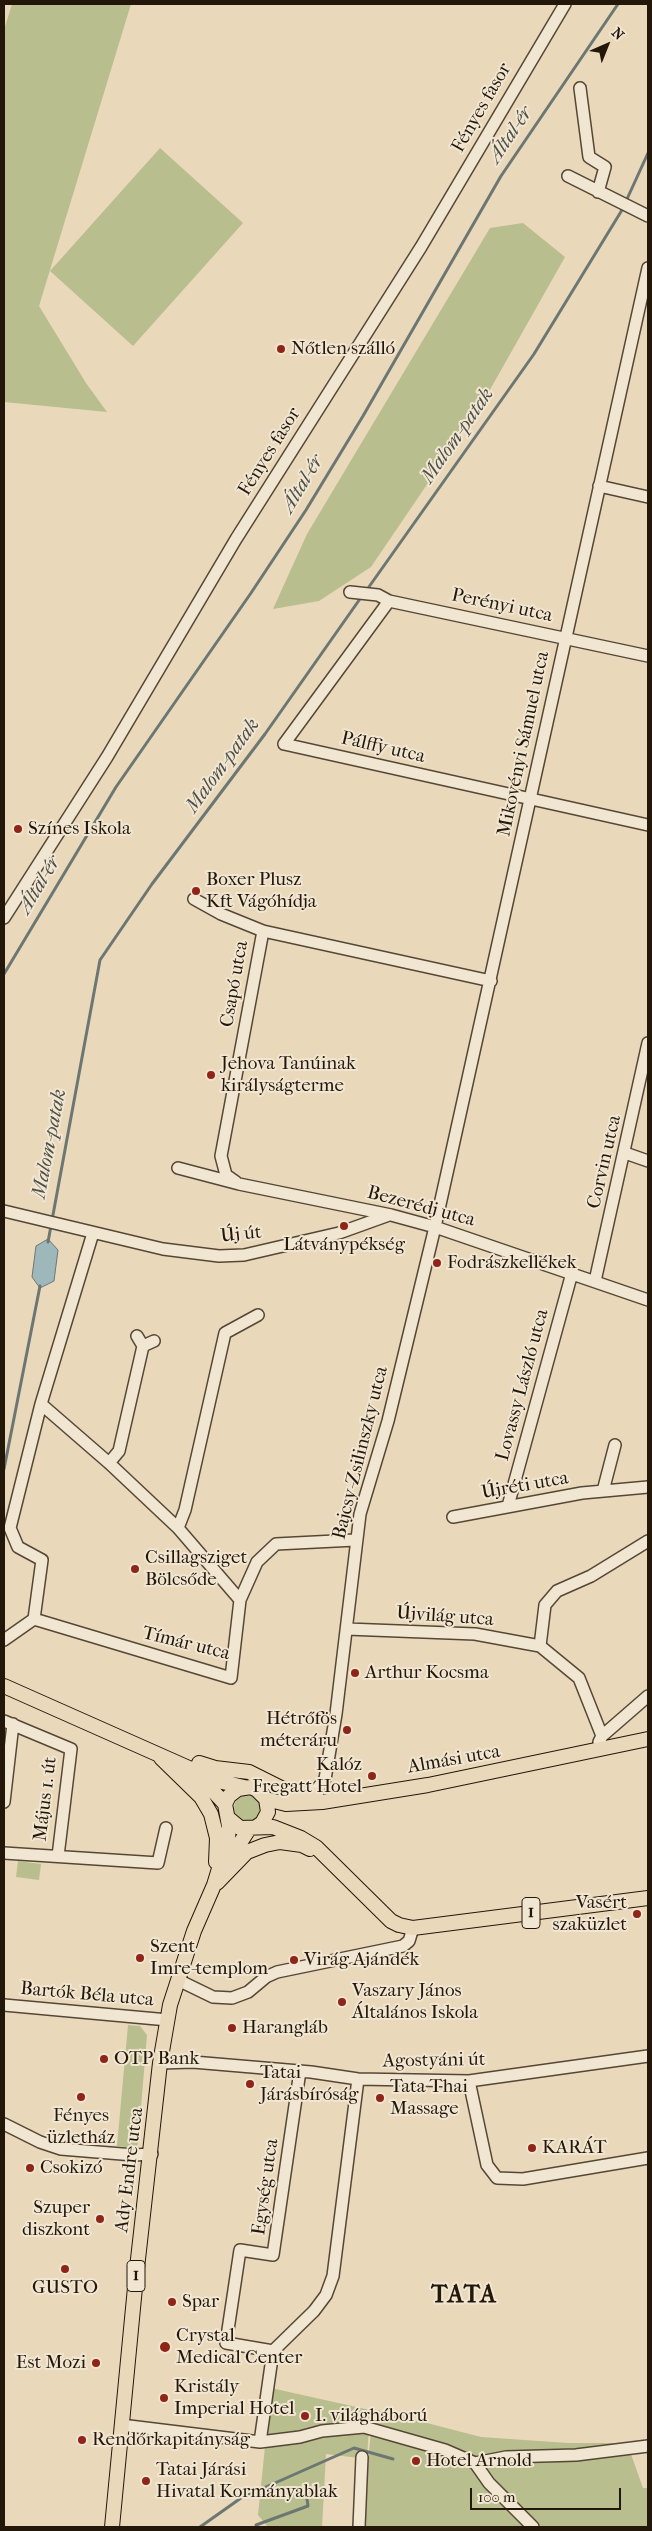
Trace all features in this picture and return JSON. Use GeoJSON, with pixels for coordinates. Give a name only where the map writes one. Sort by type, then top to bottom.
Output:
{"type":"FeatureCollection","features":[{"type":"Feature","properties":{"kind":"main road"},"geometry":{"type":"LineString","coordinates":[[4,1686],[218,1781],[257,1790],[266,1799]]}},
{"type":"Feature","properties":{"kind":"main road","name":"Almási utca"},"geometry":{"type":"LineString","coordinates":[[266,1799],[286,1804],[322,1802],[483,1775],[648,1739]]}},
{"type":"Feature","properties":{"kind":"main road"},"geometry":{"type":"LineString","coordinates":[[157,1754],[186,1759],[215,1768],[249,1772],[285,1790],[305,1795],[360,1796]]}},
{"type":"Feature","properties":{"kind":"main road"},"geometry":{"type":"LineString","coordinates":[[157,1754],[212,1790],[226,1811]]}},
{"type":"Feature","properties":{"kind":"main road"},"geometry":{"type":"LineString","coordinates":[[157,1754],[201,1797],[211,1814],[217,1838],[214,1885]]}},
{"type":"Feature","properties":{"kind":"main road"},"geometry":{"type":"LineString","coordinates":[[226,1811],[233,1792],[244,1787]]}},
{"type":"Feature","properties":{"kind":"main road","name":"1"},"geometry":{"type":"LineString","coordinates":[[214,1885],[253,1828],[262,1823],[268,1812],[266,1799]]}},
{"type":"Feature","properties":{"kind":"main road","name":"1"},"geometry":{"type":"LineString","coordinates":[[226,1811],[235,1826],[253,1828],[274,1827],[316,1846],[391,1921],[413,1928],[648,1898]]}},
{"type":"Feature","properties":{"kind":"main road","name":"1"},"geometry":{"type":"LineString","coordinates":[[214,1885],[228,1840],[226,1811]]}},
{"type":"Feature","properties":{"kind":"main road","name":"1"},"geometry":{"type":"LineString","coordinates":[[214,1885],[247,1852],[280,1842],[302,1845],[334,1863]]}},
{"type":"Feature","properties":{"kind":"main road","name":"Ady Endre utca"},"geometry":{"type":"LineString","coordinates":[[112,2527],[121,2425],[152,2154],[160,2063],[178,1980],[194,1931],[214,1885]]}},
{"type":"Feature","properties":{"kind":"street","name":"Fényes fasor"},"geometry":{"type":"LineString","coordinates":[[4,918],[107,757],[236,539],[421,247],[565,4]]}},
{"type":"Feature","properties":{"kind":"street"},"geometry":{"type":"LineString","coordinates":[[580,88],[589,158],[605,167],[598,192]]}},
{"type":"Feature","properties":{"kind":"street"},"geometry":{"type":"LineString","coordinates":[[568,176],[648,216]]}},
{"type":"Feature","properties":{"kind":"street","name":"Mikovényi Sámuel utca"},"geometry":{"type":"LineString","coordinates":[[436,1227],[648,268]]}},
{"type":"Feature","properties":{"kind":"street"},"geometry":{"type":"LineString","coordinates":[[600,486],[648,497]]}},
{"type":"Feature","properties":{"kind":"street","name":"Perényi utca"},"geometry":{"type":"LineString","coordinates":[[350,592],[378,595],[389,601],[648,656]]}},
{"type":"Feature","properties":{"kind":"street","name":"Pálffy utca"},"geometry":{"type":"LineString","coordinates":[[389,601],[284,744],[648,825]]}},
{"type":"Feature","properties":{"kind":"street","name":"Csapó utca"},"geometry":{"type":"LineString","coordinates":[[194,899],[221,914],[263,931],[491,981]]}},
{"type":"Feature","properties":{"kind":"street","name":"Csapó utca"},"geometry":{"type":"LineString","coordinates":[[239,1184],[226,1175],[221,1156],[263,931]]}},
{"type":"Feature","properties":{"kind":"street","name":"Corvin utca"},"geometry":{"type":"LineString","coordinates":[[595,1281],[648,1048]]}},
{"type":"Feature","properties":{"kind":"street"},"geometry":{"type":"LineString","coordinates":[[625,1153],[648,1160]]}},
{"type":"Feature","properties":{"kind":"street","name":"Bezerédj utca"},"geometry":{"type":"LineString","coordinates":[[178,1168],[239,1184],[390,1215],[436,1227],[648,1300]]}},
{"type":"Feature","properties":{"kind":"street","name":"Új út"},"geometry":{"type":"LineString","coordinates":[[4,1211],[163,1249],[219,1256],[244,1255],[339,1233],[390,1215]]}},
{"type":"Feature","properties":{"kind":"street","name":"Bajcsy-Zsilinszky utca"},"geometry":{"type":"LineString","coordinates":[[325,1780],[347,1629],[360,1514],[388,1421],[436,1227]]}},
{"type":"Feature","properties":{"kind":"street"},"geometry":{"type":"LineString","coordinates":[[4,1640],[34,1620],[42,1560],[18,1547],[10,1528],[41,1404],[93,1233]]}},
{"type":"Feature","properties":{"kind":"street","name":"Lovassy László utca"},"geometry":{"type":"LineString","coordinates":[[508,1506],[572,1273]]}},
{"type":"Feature","properties":{"kind":"street"},"geometry":{"type":"LineString","coordinates":[[178,1528],[185,1510],[225,1333],[258,1315]]}},
{"type":"Feature","properties":{"kind":"street"},"geometry":{"type":"LineString","coordinates":[[109,1463],[118,1451],[143,1346],[137,1336]]}},
{"type":"Feature","properties":{"kind":"street"},"geometry":{"type":"LineString","coordinates":[[143,1346],[154,1341]]}},
{"type":"Feature","properties":{"kind":"street"},"geometry":{"type":"LineString","coordinates":[[41,1404],[109,1463],[178,1528],[240,1600]]}},
{"type":"Feature","properties":{"kind":"street"},"geometry":{"type":"LineString","coordinates":[[603,1491],[615,1445]]}},
{"type":"Feature","properties":{"kind":"street","name":"Újréti utca"},"geometry":{"type":"LineString","coordinates":[[453,1517],[508,1506],[648,1486]]}},
{"type":"Feature","properties":{"kind":"street","name":"Tímár utca"},"geometry":{"type":"LineString","coordinates":[[34,1620],[231,1678],[240,1600],[257,1562],[276,1544],[356,1540]]}},
{"type":"Feature","properties":{"kind":"street"},"geometry":{"type":"LineString","coordinates":[[540,1646],[545,1605],[557,1591],[591,1576],[648,1541]]}},
{"type":"Feature","properties":{"kind":"street","name":"Újvilág utca"},"geometry":{"type":"LineString","coordinates":[[347,1629],[476,1634],[540,1646],[579,1678],[602,1736]]}},
{"type":"Feature","properties":{"kind":"street"},"geometry":{"type":"LineString","coordinates":[[594,1750],[602,1736],[648,1696]]}},
{"type":"Feature","properties":{"kind":"street","name":"Május 1. út"},"geometry":{"type":"LineString","coordinates":[[4,1802],[8,1722],[71,1749],[58,1856]]}},
{"type":"Feature","properties":{"kind":"street"},"geometry":{"type":"LineString","coordinates":[[305,1795],[317,1789],[325,1780],[331,1792],[335,1795]]}},
{"type":"Feature","properties":{"kind":"street","name":"Május 1. út"},"geometry":{"type":"LineString","coordinates":[[4,1853],[158,1864],[166,1828]]}},
{"type":"Feature","properties":{"kind":"street"},"geometry":{"type":"LineString","coordinates":[[178,1980],[213,1997],[232,1998],[258,1987],[266,1977],[277,1972],[403,1946],[408,1941],[413,1928]]}},
{"type":"Feature","properties":{"kind":"street","name":"Bartók Béla utca"},"geometry":{"type":"LineString","coordinates":[[4,2005],[168,2020]]}},
{"type":"Feature","properties":{"kind":"street","name":"Agostyáni út"},"geometry":{"type":"LineString","coordinates":[[160,2063],[193,2062],[300,2071],[358,2079],[469,2081],[648,2056]]}},
{"type":"Feature","properties":{"kind":"street","name":"Egység utca"},"geometry":{"type":"LineString","coordinates":[[273,2351],[226,2343],[240,2250],[273,2254],[300,2071]]}},
{"type":"Feature","properties":{"kind":"street"},"geometry":{"type":"LineString","coordinates":[[260,2442],[273,2351],[314,2312],[326,2295],[332,2276],[358,2079]]}},
{"type":"Feature","properties":{"kind":"street"},"geometry":{"type":"LineString","coordinates":[[469,2081],[486,2165],[497,2178],[523,2179],[648,2158]]}},
{"type":"Feature","properties":{"kind":"street"},"geometry":{"type":"LineString","coordinates":[[4,2124],[40,2142],[61,2149],[134,2155],[152,2154]]}},
{"type":"Feature","properties":{"kind":"street"},"geometry":{"type":"LineString","coordinates":[[121,2425],[260,2442],[300,2437],[322,2431],[364,2427],[445,2450],[475,2463],[489,2483],[533,2527]]}},
{"type":"Feature","properties":{"kind":"street"},"geometry":{"type":"LineString","coordinates":[[475,2463],[506,2457],[576,2455],[648,2446]]}},
{"type":"Feature","properties":{"kind":"street"},"geometry":{"type":"LineString","coordinates":[[359,2527],[362,2456]]}},
{"type":"Feature","properties":{"kind":"green space"},"geometry":{"type":"Polygon","coordinates":[[[12,4],[131,4],[39,306],[86,383],[107,412],[4,402],[4,30],[12,4]]]}},
{"type":"Feature","properties":{"kind":"green space"},"geometry":{"type":"Polygon","coordinates":[[[160,148],[243,223],[133,346],[50,271],[160,148]]]}},
{"type":"Feature","properties":{"kind":"green space"},"geometry":{"type":"Polygon","coordinates":[[[523,223],[565,257],[483,402],[371,567],[319,601],[273,609],[307,534],[490,228],[523,223]]]}},
{"type":"Feature","properties":{"kind":"green space"},"geometry":{"type":"Polygon","coordinates":[[[247,1795],[256,1799],[260,1808],[256,1817],[247,1821],[238,1817],[234,1808],[238,1799],[247,1795]]]}},
{"type":"Feature","properties":{"kind":"green space"},"geometry":{"type":"Polygon","coordinates":[[[18,1861],[41,1864],[39,1880],[16,1877],[18,1861]]]}},
{"type":"Feature","properties":{"kind":"green space"},"geometry":{"type":"Polygon","coordinates":[[[128,2025],[140,2026],[147,2035],[138,2144],[135,2148],[117,2146],[128,2025]]]}},
{"type":"Feature","properties":{"kind":"green space"},"geometry":{"type":"Polygon","coordinates":[[[271,2388],[370,2410],[367,2459],[326,2454],[322,2527],[268,2527],[258,2515],[271,2388]]]}},
{"type":"Feature","properties":{"kind":"green space"},"geometry":{"type":"Polygon","coordinates":[[[373,2409],[481,2437],[568,2443],[627,2443],[643,2488],[648,2488],[648,2527],[362,2527],[373,2409]]]}},
{"type":"Feature","properties":{"kind":"water"},"geometry":{"type":"Polygon","coordinates":[[[48,1239],[58,1250],[54,1281],[40,1288],[32,1277],[36,1246],[48,1239]]]}},
{"type":"Feature","properties":{"kind":"waterway","name":"Által-ér"},"geometry":{"type":"LineString","coordinates":[[4,974],[116,787],[251,593],[306,510],[363,416],[501,176],[618,4]]}},
{"type":"Feature","properties":{"kind":"waterway","name":"Malom-patak"},"geometry":{"type":"LineString","coordinates":[[366,591],[534,354],[622,210],[648,153]]}},
{"type":"Feature","properties":{"kind":"waterway","name":"Malom-patak"},"geometry":{"type":"LineString","coordinates":[[48,1242],[100,960],[152,884],[265,734],[362,596]]}},
{"type":"Feature","properties":{"kind":"waterway","name":"Malom-patak"},"geometry":{"type":"LineString","coordinates":[[4,1469],[40,1286]]}},
{"type":"Feature","properties":{"kind":"waterway","name":"Malom-patak"},"geometry":{"type":"LineString","coordinates":[[200,2527],[241,2498],[354,2448],[393,2459]]}},
{"type":"Feature","properties":{"kind":"waterway"},"geometry":{"type":"LineString","coordinates":[[256,2525],[308,2506],[306,2492]]}},
{"type":"Feature","properties":{"kind":"place","name":"Nőtlen szálló"},"geometry":{"type":"Point","coordinates":[281,349]}},
{"type":"Feature","properties":{"kind":"place","name":"Színes Iskola"},"geometry":{"type":"Point","coordinates":[18,829]}},
{"type":"Feature","properties":{"kind":"place","name":"Boxer Plusz Kft Vágóhídja"},"geometry":{"type":"Point","coordinates":[196,891]}},
{"type":"Feature","properties":{"kind":"place","name":"Jehova Tanúinak királyságterme"},"geometry":{"type":"Point","coordinates":[211,1075]}},
{"type":"Feature","properties":{"kind":"place","name":"Látványpékség"},"geometry":{"type":"Point","coordinates":[344,1226]}},
{"type":"Feature","properties":{"kind":"place","name":"Fodrászkellékek"},"geometry":{"type":"Point","coordinates":[437,1263]}},
{"type":"Feature","properties":{"kind":"place","name":"Csillagsziget Bölcsőde"},"geometry":{"type":"Point","coordinates":[135,1569]}},
{"type":"Feature","properties":{"kind":"place","name":"Arthur Kocsma"},"geometry":{"type":"Point","coordinates":[355,1673]}},
{"type":"Feature","properties":{"kind":"place","name":"Hétrőfös méteráru"},"geometry":{"type":"Point","coordinates":[347,1730]}},
{"type":"Feature","properties":{"kind":"place","name":"Kalóz Fregatt Hotel"},"geometry":{"type":"Point","coordinates":[372,1776]}},
{"type":"Feature","properties":{"kind":"place","name":"Vasért szaküzlet"},"geometry":{"type":"Point","coordinates":[637,1914]}},
{"type":"Feature","properties":{"kind":"place","name":"Szent Imre-templom"},"geometry":{"type":"Point","coordinates":[140,1958]}},
{"type":"Feature","properties":{"kind":"place","name":"Virág Ajándék"},"geometry":{"type":"Point","coordinates":[294,1960]}},
{"type":"Feature","properties":{"kind":"place","name":"Vaszary János Általános Iskola"},"geometry":{"type":"Point","coordinates":[342,2002]}},
{"type":"Feature","properties":{"kind":"place","name":"Harangláb"},"geometry":{"type":"Point","coordinates":[232,2028]}},
{"type":"Feature","properties":{"kind":"place","name":"OTP Bank"},"geometry":{"type":"Point","coordinates":[104,2059]}},
{"type":"Feature","properties":{"kind":"place","name":"Tatai Járásbíróság"},"geometry":{"type":"Point","coordinates":[250,2084]}},
{"type":"Feature","properties":{"kind":"place","name":"Fényes üzletház"},"geometry":{"type":"Point","coordinates":[81,2097]}},
{"type":"Feature","properties":{"kind":"place","name":"Tata Thai Massage"},"geometry":{"type":"Point","coordinates":[380,2098]}},
{"type":"Feature","properties":{"kind":"place","name":"KARÁT"},"geometry":{"type":"Point","coordinates":[532,2148]}},
{"type":"Feature","properties":{"kind":"place","name":"Csokizó"},"geometry":{"type":"Point","coordinates":[30,2168]}},
{"type":"Feature","properties":{"kind":"place","name":"Szuper diszkont"},"geometry":{"type":"Point","coordinates":[100,2219]}},
{"type":"Feature","properties":{"kind":"place","name":"GUSTO"},"geometry":{"type":"Point","coordinates":[65,2269]}},
{"type":"Feature","properties":{"kind":"place","name":"Spar"},"geometry":{"type":"Point","coordinates":[172,2302]}},
{"type":"Feature","properties":{"kind":"place","name":"Crystal Medical Center"},"geometry":{"type":"Point","coordinates":[165,2347]}},
{"type":"Feature","properties":{"kind":"place","name":"Est Mozi"},"geometry":{"type":"Point","coordinates":[96,2363]}},
{"type":"Feature","properties":{"kind":"place","name":"Kristály Imperial Hotel"},"geometry":{"type":"Point","coordinates":[164,2398]}},
{"type":"Feature","properties":{"kind":"place","name":"I. világháború"},"geometry":{"type":"Point","coordinates":[305,2416]}},
{"type":"Feature","properties":{"kind":"place","name":"Rendőrkapitányság"},"geometry":{"type":"Point","coordinates":[82,2440]}},
{"type":"Feature","properties":{"kind":"place","name":"Hotel Arnold"},"geometry":{"type":"Point","coordinates":[416,2461]}},
{"type":"Feature","properties":{"kind":"place","name":"Tatai Járási Hivatal Kormányablak"},"geometry":{"type":"Point","coordinates":[146,2481]}},
{"type":"Feature","properties":{"kind":"district","name":"TATA"},"geometry":{"type":"Point","coordinates":[464,2296]}}]}
